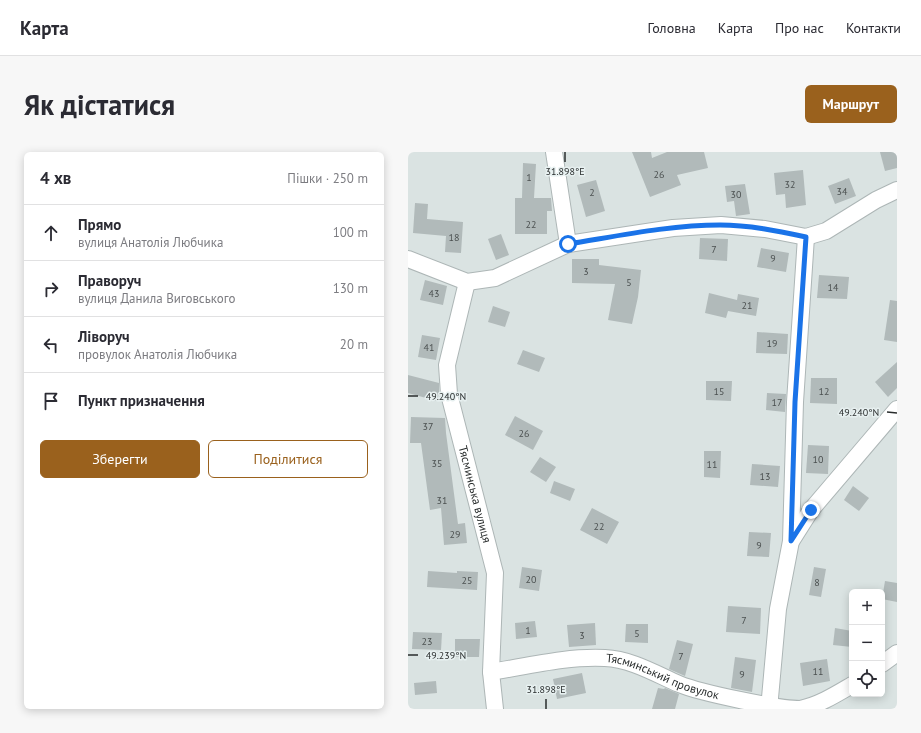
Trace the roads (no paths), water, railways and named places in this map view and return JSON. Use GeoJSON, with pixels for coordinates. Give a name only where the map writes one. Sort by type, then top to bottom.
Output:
{"type":"FeatureCollection","features":[{"type":"Feature","properties":{"kind":"street"},"geometry":{"type":"LineString","coordinates":[[554,152],[568,244]]}},
{"type":"Feature","properties":{"kind":"street"},"geometry":{"type":"LineString","coordinates":[[408,259],[467,282],[494,278],[568,244],[673,228],[721,225],[765,229],[806,237],[826,232],[876,200],[897,190]]}},
{"type":"Feature","properties":{"kind":"street"},"geometry":{"type":"LineString","coordinates":[[769,708],[778,609],[791,541],[795,402],[806,237]]}},
{"type":"Feature","properties":{"kind":"street","name":"Тясминська вулиця"},"geometry":{"type":"LineString","coordinates":[[467,282],[447,365],[449,394],[495,573],[491,672],[495,709]]}},
{"type":"Feature","properties":{"kind":"street"},"geometry":{"type":"LineString","coordinates":[[791,541],[811,510],[897,409]]}},
{"type":"Feature","properties":{"kind":"street"},"geometry":{"type":"LineString","coordinates":[[885,662],[897,653]]}},
{"type":"Feature","properties":{"kind":"street","name":"Тясминський провулок"},"geometry":{"type":"LineString","coordinates":[[491,672],[566,660],[606,658],[632,663],[689,688],[769,708],[799,709],[823,702],[849,688]]}}]}
